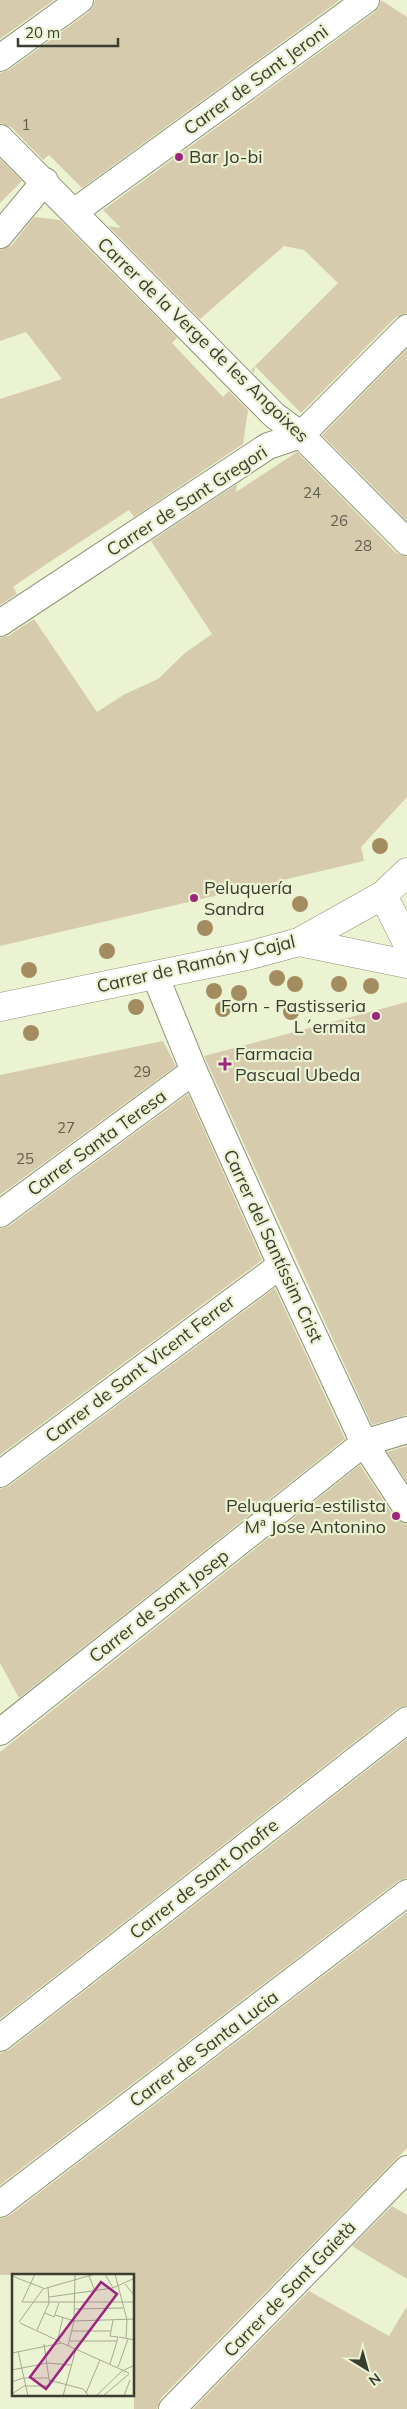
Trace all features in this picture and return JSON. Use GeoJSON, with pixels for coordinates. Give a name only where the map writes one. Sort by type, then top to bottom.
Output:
{"type":"FeatureCollection","features":[{"type":"Feature","properties":{"kind":"street"},"geometry":{"type":"LineString","coordinates":[[0,58],[80,0]]}},
{"type":"Feature","properties":{"kind":"street","name":"Carrer de Sant Jeroni"},"geometry":{"type":"LineString","coordinates":[[74,212],[366,0]]}},
{"type":"Feature","properties":{"kind":"street","name":"Carrer de la Verge de les Angoixes"},"geometry":{"type":"LineString","coordinates":[[0,138],[274,415],[301,435],[407,542]]}},
{"type":"Feature","properties":{"kind":"street"},"geometry":{"type":"LineString","coordinates":[[0,235],[45,182]]}},
{"type":"Feature","properties":{"kind":"street","name":"Carrer de Sant Gregori"},"geometry":{"type":"LineString","coordinates":[[0,623],[268,446],[301,435],[407,328]]}},
{"type":"Feature","properties":{"kind":"street","name":"Carrer de Ramón y Cajal"},"geometry":{"type":"LineString","coordinates":[[0,1007],[247,956],[299,942],[384,895],[407,872]]}},
{"type":"Feature","properties":{"kind":"street"},"geometry":{"type":"LineString","coordinates":[[384,895],[407,943]]}},
{"type":"Feature","properties":{"kind":"street"},"geometry":{"type":"LineString","coordinates":[[299,942],[407,964]]}},
{"type":"Feature","properties":{"kind":"street","name":"Carrer del Santíssim Crist"},"geometry":{"type":"LineString","coordinates":[[155,975],[194,1071],[364,1444],[407,1509]]}},
{"type":"Feature","properties":{"kind":"street","name":"Carrer Santa Teresa"},"geometry":{"type":"LineString","coordinates":[[0,1214],[194,1071]]}},
{"type":"Feature","properties":{"kind":"street","name":"Carrer de Sant Vicent Ferrer"},"geometry":{"type":"LineString","coordinates":[[0,1474],[281,1265]]}},
{"type":"Feature","properties":{"kind":"street"},"geometry":{"type":"LineString","coordinates":[[364,1444],[407,1430]]}},
{"type":"Feature","properties":{"kind":"street","name":"Carrer de Sant Josep"},"geometry":{"type":"LineString","coordinates":[[0,1732],[364,1444]]}},
{"type":"Feature","properties":{"kind":"street","name":"Carrer de Sant Onofre"},"geometry":{"type":"LineString","coordinates":[[0,2038],[407,1720]]}},
{"type":"Feature","properties":{"kind":"street","name":"Carrer de Santa Lucia"},"geometry":{"type":"LineString","coordinates":[[0,2204],[407,1893]]}},
{"type":"Feature","properties":{"kind":"street","name":"Carrer de Sant Gaietà"},"geometry":{"type":"LineString","coordinates":[[172,2409],[398,2193],[407,2169]]}},
{"type":"Feature","properties":{"kind":"building"},"geometry":{"type":"Polygon","coordinates":[[[0,0],[54,0],[0,39],[0,0]]]}},
{"type":"Feature","properties":{"kind":"building"},"geometry":{"type":"Polygon","coordinates":[[[95,0],[340,0],[82,188],[49,155],[43,160],[11,127],[0,123],[0,73],[9,70],[89,12],[95,0]]]}},
{"type":"Feature","properties":{"kind":"building"},"geometry":{"type":"Polygon","coordinates":[[[381,0],[407,17],[407,313],[396,317],[301,413],[255,366],[338,283],[304,250],[284,246],[200,319],[108,226],[121,228],[103,210],[375,12],[381,0]]]}},
{"type":"Feature","properties":{"kind":"building"},"geometry":{"type":"Polygon","coordinates":[[[0,159],[22,181],[0,203],[0,159]]]}},
{"type":"Feature","properties":{"kind":"building"},"geometry":{"type":"Polygon","coordinates":[[[34,217],[60,220],[177,338],[172,343],[223,397],[229,391],[248,410],[243,444],[134,517],[129,510],[45,565],[13,587],[17,594],[0,605],[0,399],[62,379],[26,332],[0,341],[0,250],[12,245],[34,217]]]}},
{"type":"Feature","properties":{"kind":"building"},"geometry":{"type":"Polygon","coordinates":[[[407,349],[407,521],[322,435],[407,349]]]}},
{"type":"Feature","properties":{"kind":"building"},"geometry":{"type":"Polygon","coordinates":[[[297,452],[396,553],[407,557],[407,797],[361,847],[364,861],[0,946],[0,638],[8,636],[34,619],[97,712],[125,694],[158,679],[185,653],[212,634],[151,541],[237,484],[236,492],[297,452]]]}},
{"type":"Feature","properties":{"kind":"building"},"geometry":{"type":"Polygon","coordinates":[[[407,1002],[407,1415],[372,1425],[204,1056],[407,1002]]]}},
{"type":"Feature","properties":{"kind":"building"},"geometry":{"type":"Polygon","coordinates":[[[163,1041],[176,1066],[0,1195],[0,1075],[163,1041]]]}},
{"type":"Feature","properties":{"kind":"building"},"geometry":{"type":"Polygon","coordinates":[[[188,1094],[262,1260],[0,1455],[0,1229],[9,1226],[188,1094]]]}},
{"type":"Feature","properties":{"kind":"building"},"geometry":{"type":"Polygon","coordinates":[[[275,1288],[345,1439],[19,1698],[0,1663],[0,1489],[9,1486],[275,1288]]]}},
{"type":"Feature","properties":{"kind":"building"},"geometry":{"type":"Polygon","coordinates":[[[407,1446],[407,1482],[387,1452],[407,1446]]]}},
{"type":"Feature","properties":{"kind":"building"},"geometry":{"type":"Polygon","coordinates":[[[360,1465],[394,1517],[400,1522],[407,1524],[407,1705],[398,1708],[0,2019],[0,1752],[360,1465]]]}},
{"type":"Feature","properties":{"kind":"building"},"geometry":{"type":"Polygon","coordinates":[[[407,1739],[407,1878],[398,1881],[0,2185],[0,2053],[9,2050],[407,1739]]]}},
{"type":"Feature","properties":{"kind":"building"},"geometry":{"type":"Polygon","coordinates":[[[407,1912],[407,2148],[161,2398],[157,2409],[134,2409],[135,2274],[0,2275],[0,2219],[9,2216],[407,1912]]]}},
{"type":"Feature","properties":{"kind":"building"},"geometry":{"type":"Polygon","coordinates":[[[392,2206],[407,2215],[407,2279],[352,2246],[392,2206]]]}},
{"type":"Feature","properties":{"kind":"building"},"geometry":{"type":"Polygon","coordinates":[[[309,2291],[389,2336],[407,2306],[407,2409],[193,2409],[309,2291]]]}},
{"type":"Feature","properties":{"kind":"place","name":"Bar Jo-bi"},"geometry":{"type":"Point","coordinates":[179,157]}},
{"type":"Feature","properties":{"kind":"place","name":"Peluquería Sandra"},"geometry":{"type":"Point","coordinates":[194,898]}},
{"type":"Feature","properties":{"kind":"place","name":"Forn - Pastisseria L´ermita"},"geometry":{"type":"Point","coordinates":[376,1016]}},
{"type":"Feature","properties":{"kind":"place","name":"Farmacia Pascual Ubeda"},"geometry":{"type":"Point","coordinates":[225,1064]}},
{"type":"Feature","properties":{"kind":"place","name":"Peluqueria-estilista Mª Jose Antonino"},"geometry":{"type":"Point","coordinates":[396,1516]}}]}
